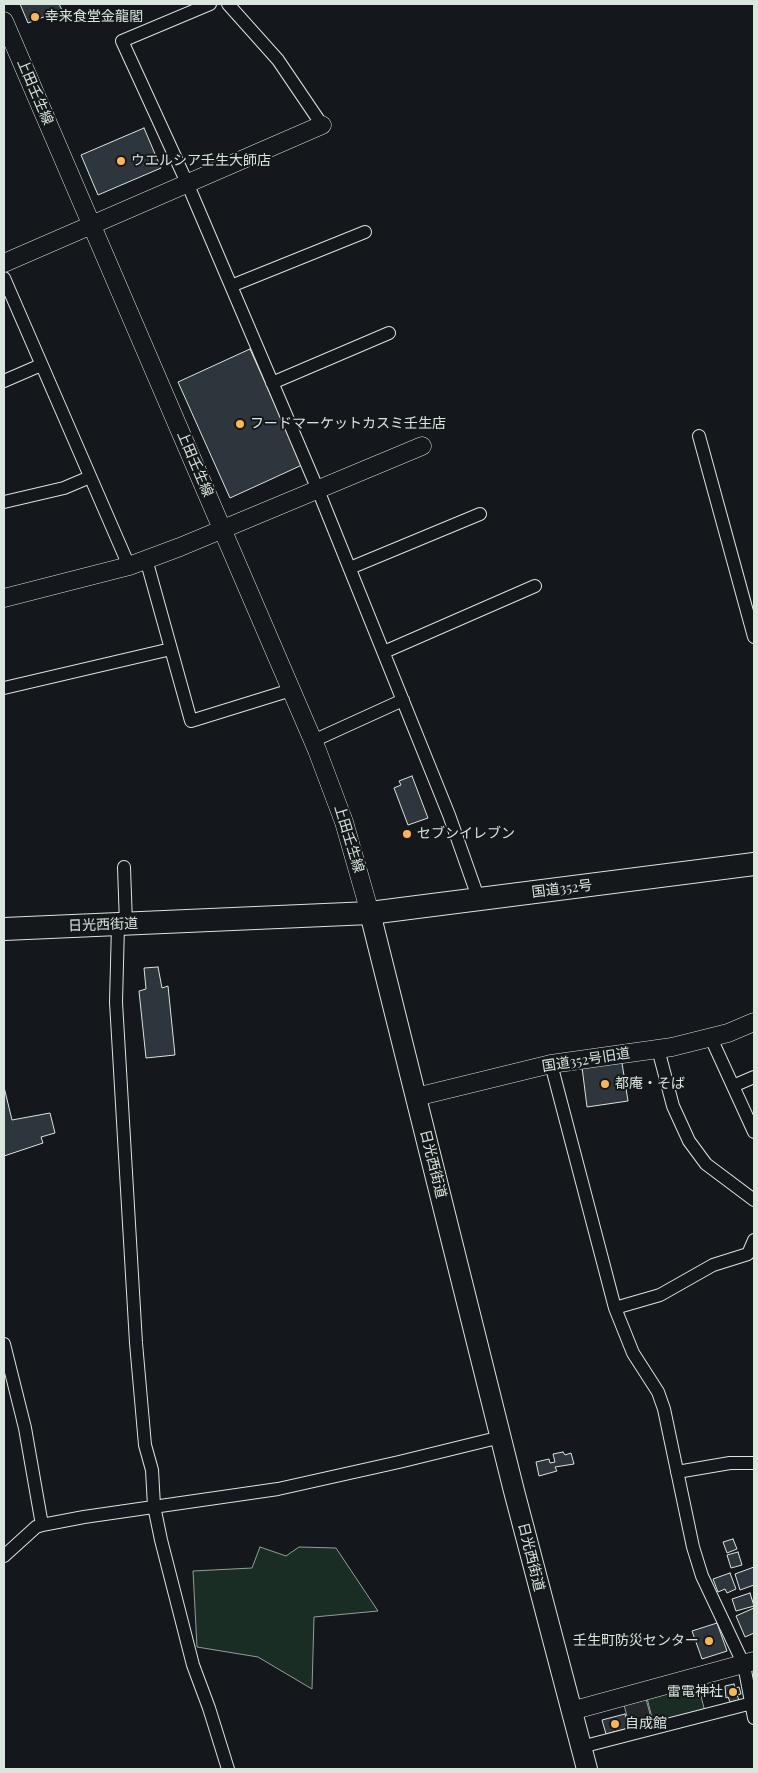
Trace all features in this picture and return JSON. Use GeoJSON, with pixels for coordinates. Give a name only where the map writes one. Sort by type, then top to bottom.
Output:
{"type":"FeatureCollection","features":[{"type":"Feature","properties":{"kind":"highway","name":"国道352号"},"geometry":{"type":"LineString","coordinates":[[370,913],[754,864]]}},
{"type":"Feature","properties":{"kind":"highway","name":"日光西街道"},"geometry":{"type":"LineString","coordinates":[[4,929],[370,913]]}},
{"type":"Feature","properties":{"kind":"main road","name":"日光西街道"},"geometry":{"type":"LineString","coordinates":[[370,913],[501,1436],[587,1769]]}},
{"type":"Feature","properties":{"kind":"street"},"geometry":{"type":"LineString","coordinates":[[210,4],[122,41],[188,185],[318,490],[403,700],[479,900]]}},
{"type":"Feature","properties":{"kind":"street"},"geometry":{"type":"LineString","coordinates":[[4,263],[188,185],[322,125],[278,60],[228,4]]}},
{"type":"Feature","properties":{"kind":"street","name":"上田壬生線"},"geometry":{"type":"LineString","coordinates":[[4,21],[313,741],[344,822],[370,913]]}},
{"type":"Feature","properties":{"kind":"street"},"geometry":{"type":"LineString","coordinates":[[231,286],[365,232]]}},
{"type":"Feature","properties":{"kind":"street"},"geometry":{"type":"LineString","coordinates":[[4,278],[129,566]]}},
{"type":"Feature","properties":{"kind":"street"},"geometry":{"type":"LineString","coordinates":[[272,383],[389,333]]}},
{"type":"Feature","properties":{"kind":"street"},"geometry":{"type":"LineString","coordinates":[[4,381],[41,365]]}},
{"type":"Feature","properties":{"kind":"street"},"geometry":{"type":"LineString","coordinates":[[699,436],[754,637]]}},
{"type":"Feature","properties":{"kind":"street"},"geometry":{"type":"LineString","coordinates":[[4,598],[129,566],[223,530],[422,446]]}},
{"type":"Feature","properties":{"kind":"street"},"geometry":{"type":"LineString","coordinates":[[4,502],[64,488],[90,477]]}},
{"type":"Feature","properties":{"kind":"street"},"geometry":{"type":"LineString","coordinates":[[350,568],[480,514]]}},
{"type":"Feature","properties":{"kind":"street"},"geometry":{"type":"LineString","coordinates":[[146,559],[191,721],[291,690]]}},
{"type":"Feature","properties":{"kind":"street"},"geometry":{"type":"LineString","coordinates":[[384,652],[535,586]]}},
{"type":"Feature","properties":{"kind":"street"},"geometry":{"type":"LineString","coordinates":[[4,688],[171,649]]}},
{"type":"Feature","properties":{"kind":"street"},"geometry":{"type":"LineString","coordinates":[[313,741],[403,700]]}},
{"type":"Feature","properties":{"kind":"street"},"geometry":{"type":"LineString","coordinates":[[124,867],[116,1002],[135,1323],[146,1445],[152,1470],[154,1506],[193,1665],[228,1769]]}},
{"type":"Feature","properties":{"kind":"street","name":"国道352号旧道"},"geometry":{"type":"LineString","coordinates":[[416,1097],[551,1064],[658,1049],[711,1038],[754,1022]]}},
{"type":"Feature","properties":{"kind":"street"},"geometry":{"type":"LineString","coordinates":[[711,1038],[754,1132]]}},
{"type":"Feature","properties":{"kind":"street"},"geometry":{"type":"LineString","coordinates":[[658,1049],[673,1106],[689,1141],[706,1164],[754,1200]]}},
{"type":"Feature","properties":{"kind":"street"},"geometry":{"type":"LineString","coordinates":[[551,1064],[615,1308],[633,1353],[658,1392],[664,1409],[676,1472],[702,1576],[749,1663],[754,1718]]}},
{"type":"Feature","properties":{"kind":"street"},"geometry":{"type":"LineString","coordinates":[[733,1086],[754,1076]]}},
{"type":"Feature","properties":{"kind":"street"},"geometry":{"type":"LineString","coordinates":[[615,1308],[660,1295],[713,1265],[748,1254],[754,1240]]}},
{"type":"Feature","properties":{"kind":"street"},"geometry":{"type":"LineString","coordinates":[[4,1344],[25,1428],[42,1525]]}},
{"type":"Feature","properties":{"kind":"street"},"geometry":{"type":"LineString","coordinates":[[4,1556],[36,1527],[42,1525],[154,1506],[278,1489],[399,1462],[501,1436]]}},
{"type":"Feature","properties":{"kind":"street"},"geometry":{"type":"LineString","coordinates":[[676,1472],[730,1463],[754,1463]]}},
{"type":"Feature","properties":{"kind":"street"},"geometry":{"type":"LineString","coordinates":[[571,1711],[749,1663]]}},
{"type":"Feature","properties":{"kind":"street"},"geometry":{"type":"LineString","coordinates":[[581,1747],[752,1703]]}},
{"type":"Feature","properties":{"kind":"green space"},"geometry":{"type":"Polygon","coordinates":[[[260,1547],[286,1556],[299,1547],[336,1548],[378,1611],[314,1617],[312,1689],[258,1657],[197,1647],[193,1571],[252,1568],[260,1547]]]}},
{"type":"Feature","properties":{"kind":"green space"},"geometry":{"type":"Polygon","coordinates":[[[698,1684],[705,1712],[654,1726],[647,1698],[698,1684]]]}},
{"type":"Feature","properties":{"kind":"shaded area"},"geometry":{"type":"Polygon","coordinates":[[[646,1699],[653,1725],[631,1731],[624,1705],[646,1699]]]}},
{"type":"Feature","properties":{"kind":"building","name":"幸来食堂金龍閣"},"geometry":{"type":"Polygon","coordinates":[[[20,4],[59,4],[62,10],[28,23],[20,4]]]}},
{"type":"Feature","properties":{"kind":"building","name":"ウエルシア壬生大師店"},"geometry":{"type":"Polygon","coordinates":[[[144,128],[161,168],[98,195],[81,155],[144,128]]]}},
{"type":"Feature","properties":{"kind":"building","name":"フードマーケットカスミ壬生店"},"geometry":{"type":"Polygon","coordinates":[[[250,349],[302,465],[230,498],[178,382],[250,349]]]}},
{"type":"Feature","properties":{"kind":"building"},"geometry":{"type":"Polygon","coordinates":[[[412,776],[428,818],[408,825],[394,788],[401,785],[399,781],[412,776]]]}},
{"type":"Feature","properties":{"kind":"building"},"geometry":{"type":"Polygon","coordinates":[[[158,967],[162,988],[168,986],[175,1055],[146,1058],[139,991],[146,989],[144,968],[158,967]]]}},
{"type":"Feature","properties":{"kind":"building","name":"都庵・そば"},"geometry":{"type":"Polygon","coordinates":[[[622,1063],[628,1101],[587,1107],[582,1067],[622,1063]]]}},
{"type":"Feature","properties":{"kind":"building"},"geometry":{"type":"Polygon","coordinates":[[[4,1087],[12,1120],[50,1113],[55,1133],[41,1137],[43,1143],[4,1156],[4,1087]]]}},
{"type":"Feature","properties":{"kind":"building"},"geometry":{"type":"Polygon","coordinates":[[[563,1452],[565,1455],[571,1453],[574,1464],[555,1467],[557,1471],[539,1476],[536,1462],[549,1459],[550,1463],[555,1462],[553,1454],[563,1452]]]}},
{"type":"Feature","properties":{"kind":"building"},"geometry":{"type":"Polygon","coordinates":[[[733,1539],[737,1549],[727,1553],[723,1542],[733,1539]]]}},
{"type":"Feature","properties":{"kind":"building"},"geometry":{"type":"Polygon","coordinates":[[[738,1552],[742,1565],[731,1568],[727,1555],[738,1552]]]}},
{"type":"Feature","properties":{"kind":"building"},"geometry":{"type":"Polygon","coordinates":[[[754,1567],[754,1585],[740,1590],[735,1574],[754,1567]]]}},
{"type":"Feature","properties":{"kind":"building"},"geometry":{"type":"Polygon","coordinates":[[[730,1573],[736,1589],[727,1593],[725,1589],[718,1592],[713,1579],[730,1573]]]}},
{"type":"Feature","properties":{"kind":"building"},"geometry":{"type":"Polygon","coordinates":[[[750,1593],[754,1606],[736,1611],[732,1599],[750,1593]]]}},
{"type":"Feature","properties":{"kind":"building"},"geometry":{"type":"Polygon","coordinates":[[[754,1608],[754,1633],[745,1637],[736,1616],[754,1608]]]}},
{"type":"Feature","properties":{"kind":"building","name":"壬生町防災センター"},"geometry":{"type":"Polygon","coordinates":[[[717,1623],[727,1651],[702,1659],[692,1631],[717,1623]]]}},
{"type":"Feature","properties":{"kind":"building","name":"雷電神社"},"geometry":{"type":"Polygon","coordinates":[[[734,1684],[735,1688],[739,1687],[741,1694],[737,1695],[739,1700],[730,1702],[728,1697],[726,1698],[725,1686],[734,1684]]]}},
{"type":"Feature","properties":{"kind":"building","name":"自成館"},"geometry":{"type":"Polygon","coordinates":[[[625,1714],[629,1728],[606,1734],[602,1720],[625,1714]]]}},
{"type":"Feature","properties":{"kind":"place","name":"幸来食堂金龍閣"},"geometry":{"type":"Point","coordinates":[35,17]}},
{"type":"Feature","properties":{"kind":"place","name":"ウエルシア壬生大師店"},"geometry":{"type":"Point","coordinates":[121,161]}},
{"type":"Feature","properties":{"kind":"place","name":"フードマーケットカスミ壬生店"},"geometry":{"type":"Point","coordinates":[240,424]}},
{"type":"Feature","properties":{"kind":"place","name":"セブンイレブン"},"geometry":{"type":"Point","coordinates":[407,834]}},
{"type":"Feature","properties":{"kind":"place","name":"都庵・そば"},"geometry":{"type":"Point","coordinates":[605,1084]}},
{"type":"Feature","properties":{"kind":"place","name":"壬生町防災センター"},"geometry":{"type":"Point","coordinates":[709,1641]}},
{"type":"Feature","properties":{"kind":"place","name":"雷電神社"},"geometry":{"type":"Point","coordinates":[733,1692]}},
{"type":"Feature","properties":{"kind":"place","name":"自成館"},"geometry":{"type":"Point","coordinates":[615,1724]}}]}
